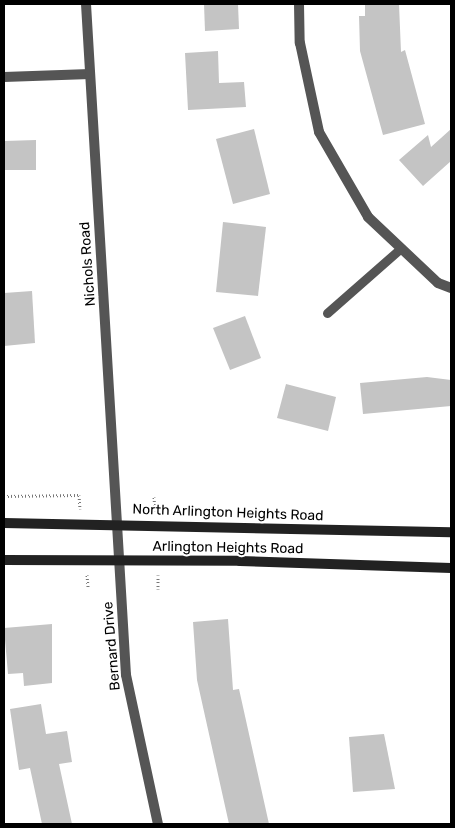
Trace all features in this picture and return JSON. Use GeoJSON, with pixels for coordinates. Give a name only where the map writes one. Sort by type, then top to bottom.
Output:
{"type":"FeatureCollection","features":[{"type":"Feature","properties":{"kind":"main road","name":"North Arlington Heights Road"},"geometry":{"type":"LineString","coordinates":[[4,523],[114,523],[451,532]]}},
{"type":"Feature","properties":{"kind":"main road","name":"Arlington Heights Road"},"geometry":{"type":"LineString","coordinates":[[4,560],[119,560],[451,568]]}},
{"type":"Feature","properties":{"kind":"street","name":"Nichols Road"},"geometry":{"type":"LineString","coordinates":[[86,4],[114,523]]}},
{"type":"Feature","properties":{"kind":"street"},"geometry":{"type":"LineString","coordinates":[[299,4],[300,43],[319,132],[368,217],[438,283],[451,288]]}},
{"type":"Feature","properties":{"kind":"street"},"geometry":{"type":"LineString","coordinates":[[4,77],[90,74]]}},
{"type":"Feature","properties":{"kind":"street","name":"Bernard Drive"},"geometry":{"type":"LineString","coordinates":[[114,523],[119,560],[126,675],[158,824]]}},
{"type":"Feature","properties":{"kind":"lane"},"geometry":{"type":"LineString","coordinates":[[328,313],[401,248]]}},
{"type":"Feature","properties":{"kind":"path"},"geometry":{"type":"LineString","coordinates":[[4,496],[79,495]]}},
{"type":"Feature","properties":{"kind":"building"},"geometry":{"type":"Polygon","coordinates":[[[204,4],[238,4],[239,29],[205,31],[204,4]]]}},
{"type":"Feature","properties":{"kind":"building"},"geometry":{"type":"Polygon","coordinates":[[[365,4],[399,4],[401,52],[405,50],[425,124],[383,135],[360,51],[359,16],[365,16],[365,4]]]}},
{"type":"Feature","properties":{"kind":"building"},"geometry":{"type":"Polygon","coordinates":[[[218,51],[219,83],[244,82],[246,107],[188,110],[185,53],[218,51]]]}},
{"type":"Feature","properties":{"kind":"building"},"geometry":{"type":"Polygon","coordinates":[[[254,129],[270,194],[233,204],[216,139],[254,129]]]}},
{"type":"Feature","properties":{"kind":"building"},"geometry":{"type":"Polygon","coordinates":[[[451,129],[451,161],[423,186],[399,160],[428,135],[431,147],[451,129]]]}},
{"type":"Feature","properties":{"kind":"building"},"geometry":{"type":"Polygon","coordinates":[[[36,140],[36,170],[4,170],[4,141],[36,140]]]}},
{"type":"Feature","properties":{"kind":"building"},"geometry":{"type":"Polygon","coordinates":[[[223,222],[266,227],[258,296],[216,292],[223,222]]]}},
{"type":"Feature","properties":{"kind":"building"},"geometry":{"type":"Polygon","coordinates":[[[32,291],[35,343],[4,346],[4,293],[32,291]]]}},
{"type":"Feature","properties":{"kind":"building"},"geometry":{"type":"Polygon","coordinates":[[[245,316],[261,358],[230,370],[213,328],[245,316]]]}},
{"type":"Feature","properties":{"kind":"building"},"geometry":{"type":"Polygon","coordinates":[[[427,377],[451,380],[451,406],[363,414],[360,383],[427,377]]]}},
{"type":"Feature","properties":{"kind":"building"},"geometry":{"type":"Polygon","coordinates":[[[286,384],[336,397],[328,431],[277,418],[286,384]]]}},
{"type":"Feature","properties":{"kind":"building"},"geometry":{"type":"Polygon","coordinates":[[[228,619],[233,690],[239,689],[269,824],[229,824],[197,680],[193,622],[228,619]]]}},
{"type":"Feature","properties":{"kind":"building"},"geometry":{"type":"Polygon","coordinates":[[[52,624],[52,683],[24,686],[23,673],[8,674],[4,628],[52,624]]]}},
{"type":"Feature","properties":{"kind":"building"},"geometry":{"type":"Polygon","coordinates":[[[41,704],[46,734],[67,731],[72,762],[59,764],[72,824],[42,824],[30,768],[19,770],[10,709],[41,704]]]}},
{"type":"Feature","properties":{"kind":"building"},"geometry":{"type":"Polygon","coordinates":[[[384,734],[395,789],[353,792],[349,737],[384,734]]]}}]}
